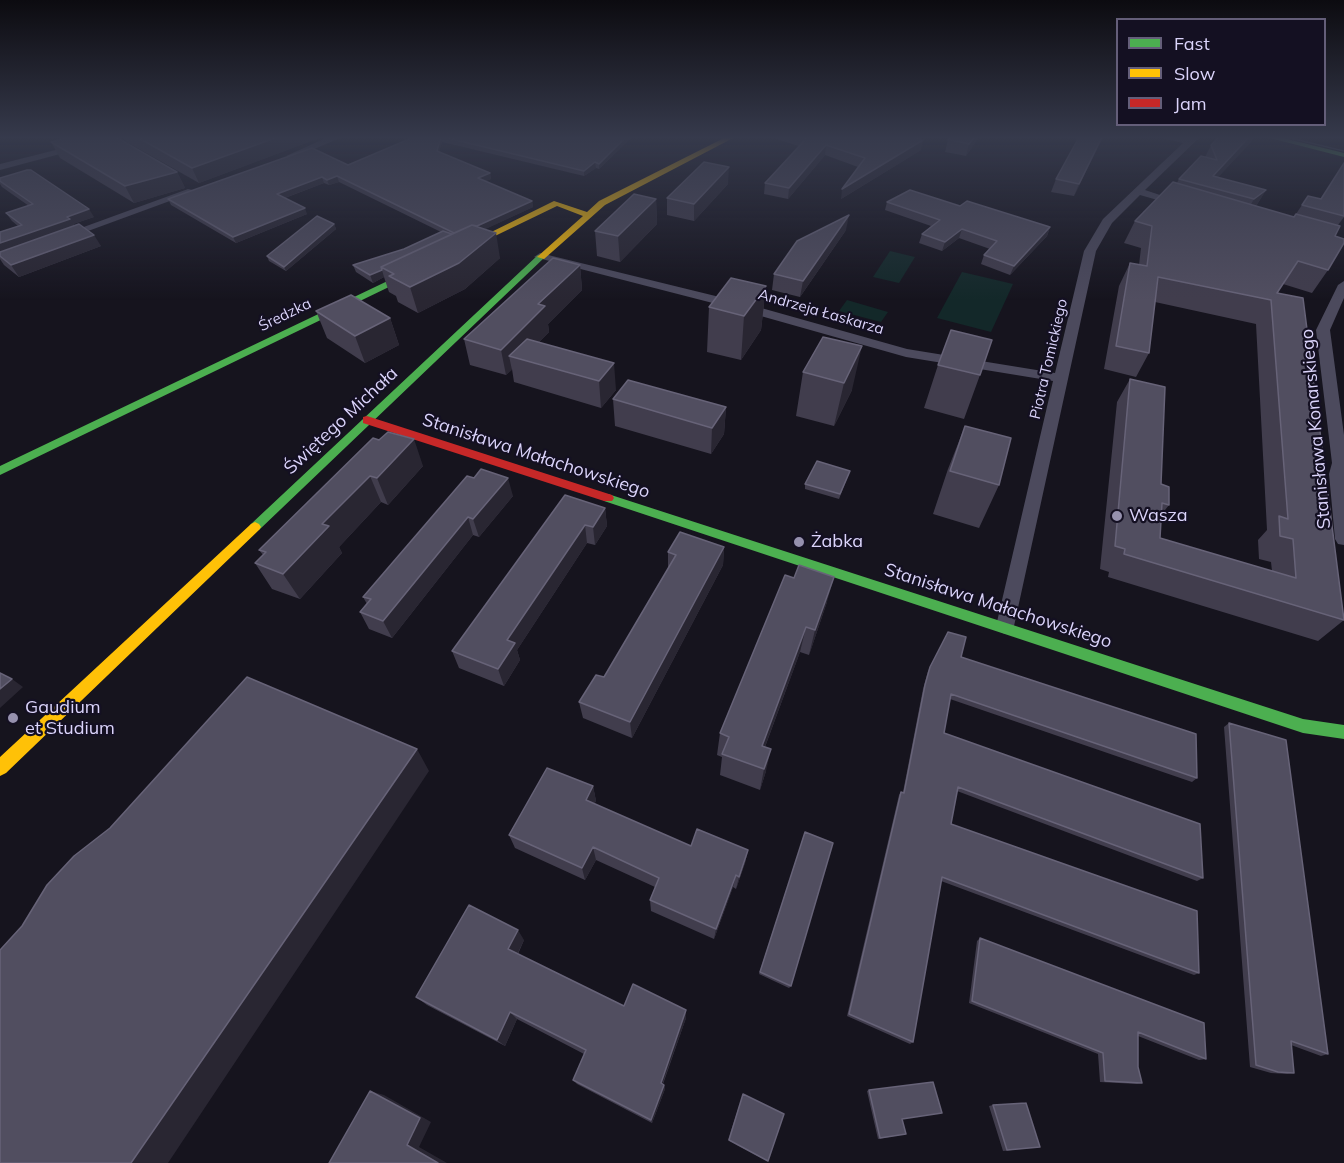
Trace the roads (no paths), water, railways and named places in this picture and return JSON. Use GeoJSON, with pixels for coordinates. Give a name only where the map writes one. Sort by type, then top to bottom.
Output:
{"type":"FeatureCollection","features":[{"type":"Feature","properties":{"kind":"street"},"geometry":{"type":"LineString","coordinates":[[55,240],[180,191]]}},
{"type":"Feature","properties":{"kind":"street","name":"Świętego Michała"},"geometry":{"type":"LineString","coordinates":[[0,768],[586,214],[602,202],[623,191]]}},
{"type":"Feature","properties":{"kind":"street","name":"Piotra Tomickiego"},"geometry":{"type":"LineString","coordinates":[[1005,626],[1090,251],[1107,221],[1137,191]]}},
{"type":"Feature","properties":{"kind":"street"},"geometry":{"type":"LineString","coordinates":[[1138,191],[1191,206]]}},
{"type":"Feature","properties":{"kind":"street"},"geometry":{"type":"LineString","coordinates":[[450,255],[557,203],[586,214]]}},
{"type":"Feature","properties":{"kind":"street","name":"Andrzeja Łaskarza"},"geometry":{"type":"LineString","coordinates":[[540,257],[740,306],[906,353],[1061,378]]}},
{"type":"Feature","properties":{"kind":"street","name":"Średzka"},"geometry":{"type":"LineString","coordinates":[[0,471],[428,265]]}},
{"type":"Feature","properties":{"kind":"street","name":"Stanisława Konarskiego"},"geometry":{"type":"LineString","coordinates":[[1344,285],[1323,330],[1340,463],[1337,474],[1344,539]]}},
{"type":"Feature","properties":{"kind":"street","name":"Stanisława Małachowskiego"},"geometry":{"type":"LineString","coordinates":[[368,420],[1005,626],[1303,726],[1344,732]]}},
{"type":"Feature","properties":{"kind":"place","name":"Wasza"},"geometry":{"type":"Point","coordinates":[1117,516]}},
{"type":"Feature","properties":{"kind":"place","name":"Żabka"},"geometry":{"type":"Point","coordinates":[799,542]}},
{"type":"Feature","properties":{"kind":"place","name":"Gaudium et Studium"},"geometry":{"type":"Point","coordinates":[13,718]}}]}
